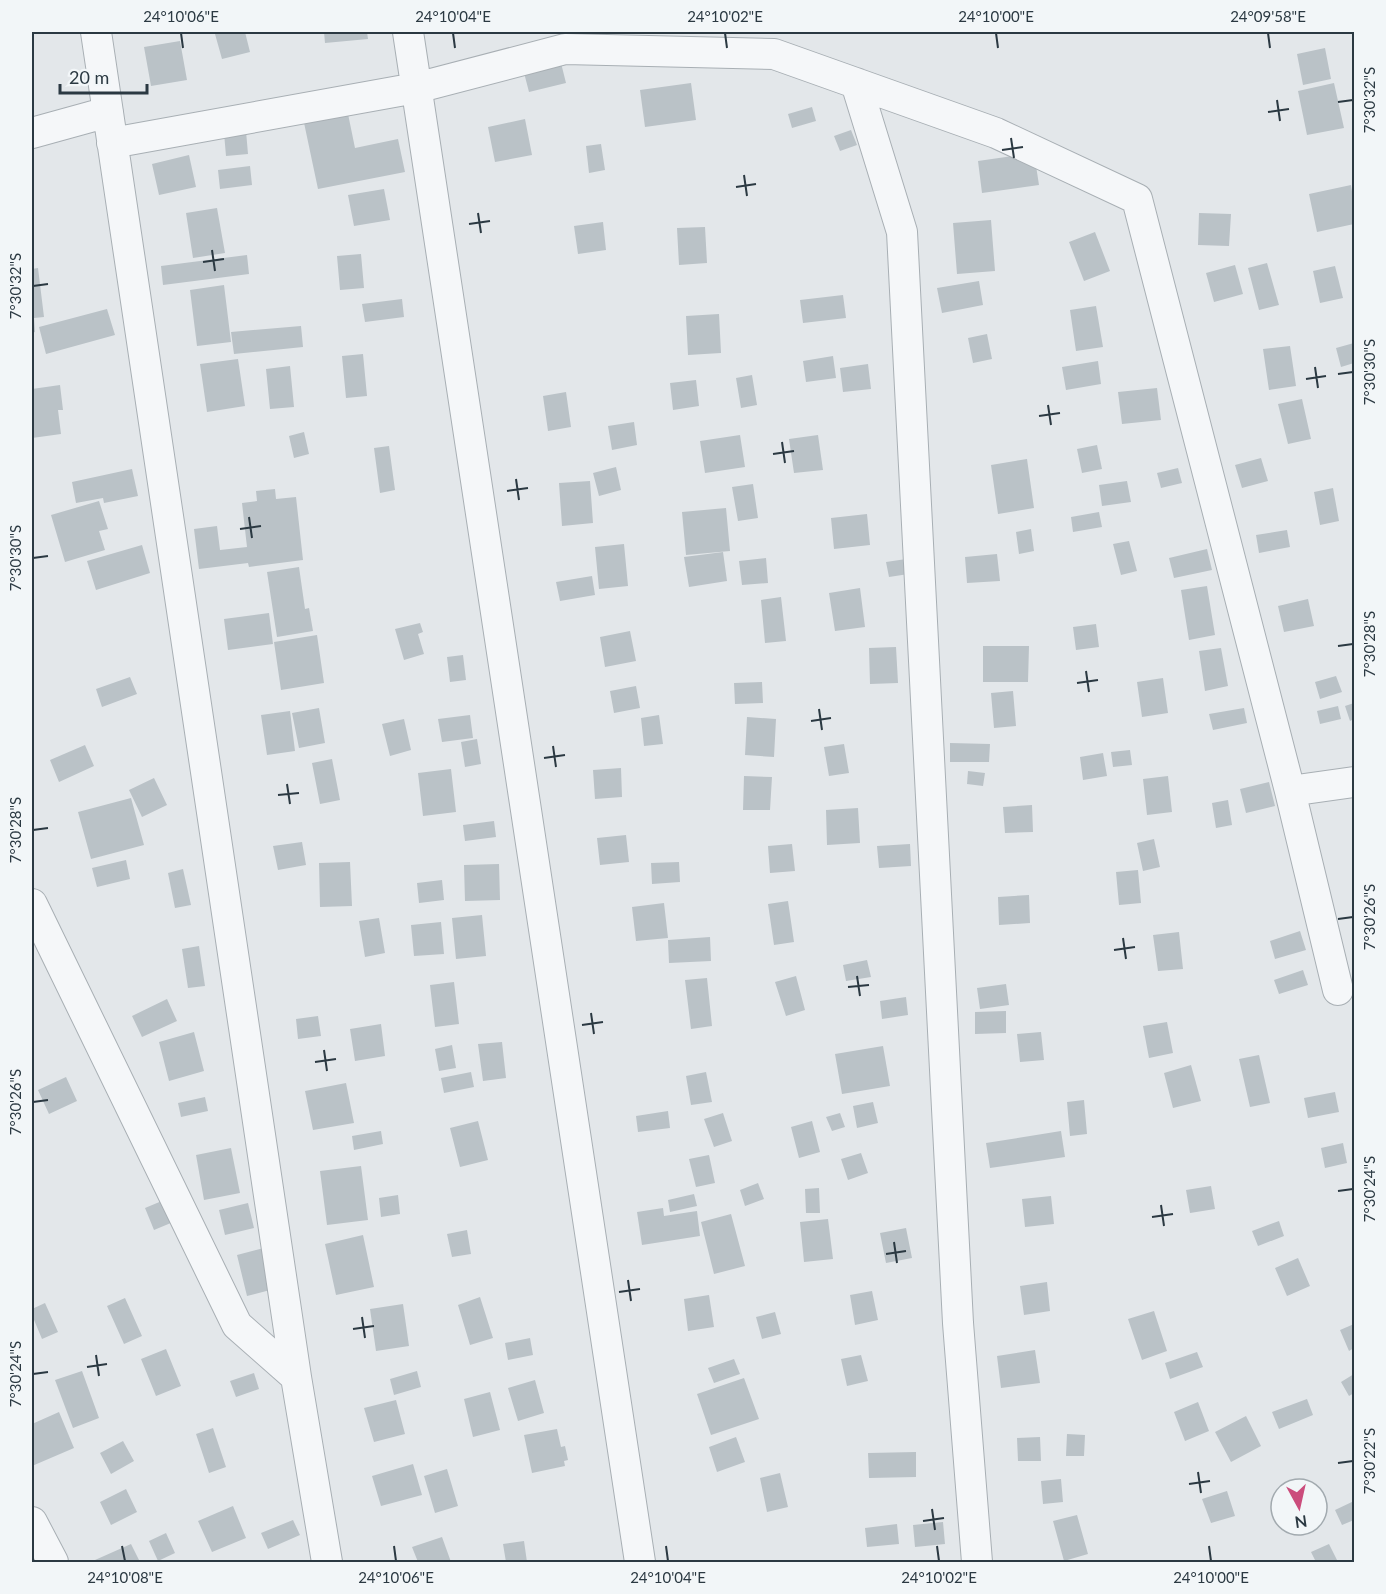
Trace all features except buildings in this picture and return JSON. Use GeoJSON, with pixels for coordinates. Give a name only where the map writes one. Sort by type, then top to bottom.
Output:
{"type":"FeatureCollection","features":[{"type":"Feature","properties":{"kind":"street"},"geometry":{"type":"LineString","coordinates":[[96,32],[296,1377],[327,1563]]}},
{"type":"Feature","properties":{"kind":"street"},"geometry":{"type":"LineString","coordinates":[[408,32],[640,1563]]}},
{"type":"Feature","properties":{"kind":"street"},"geometry":{"type":"LineString","coordinates":[[112,143],[416,88],[565,49],[774,54],[996,133],[1137,199],[1290,791],[1338,990]]}},
{"type":"Feature","properties":{"kind":"street"},"geometry":{"type":"LineString","coordinates":[[856,83],[902,232],[958,1323],[977,1563]]}},
{"type":"Feature","properties":{"kind":"street"},"geometry":{"type":"LineString","coordinates":[[32,133],[108,112]]}},
{"type":"Feature","properties":{"kind":"street"},"geometry":{"type":"LineString","coordinates":[[1290,791],[1354,782]]}},
{"type":"Feature","properties":{"kind":"street"},"geometry":{"type":"LineString","coordinates":[[32,904],[237,1325],[296,1377]]}},
{"type":"Feature","properties":{"kind":"street"},"geometry":{"type":"LineString","coordinates":[[32,1522],[53,1563]]}}]}
